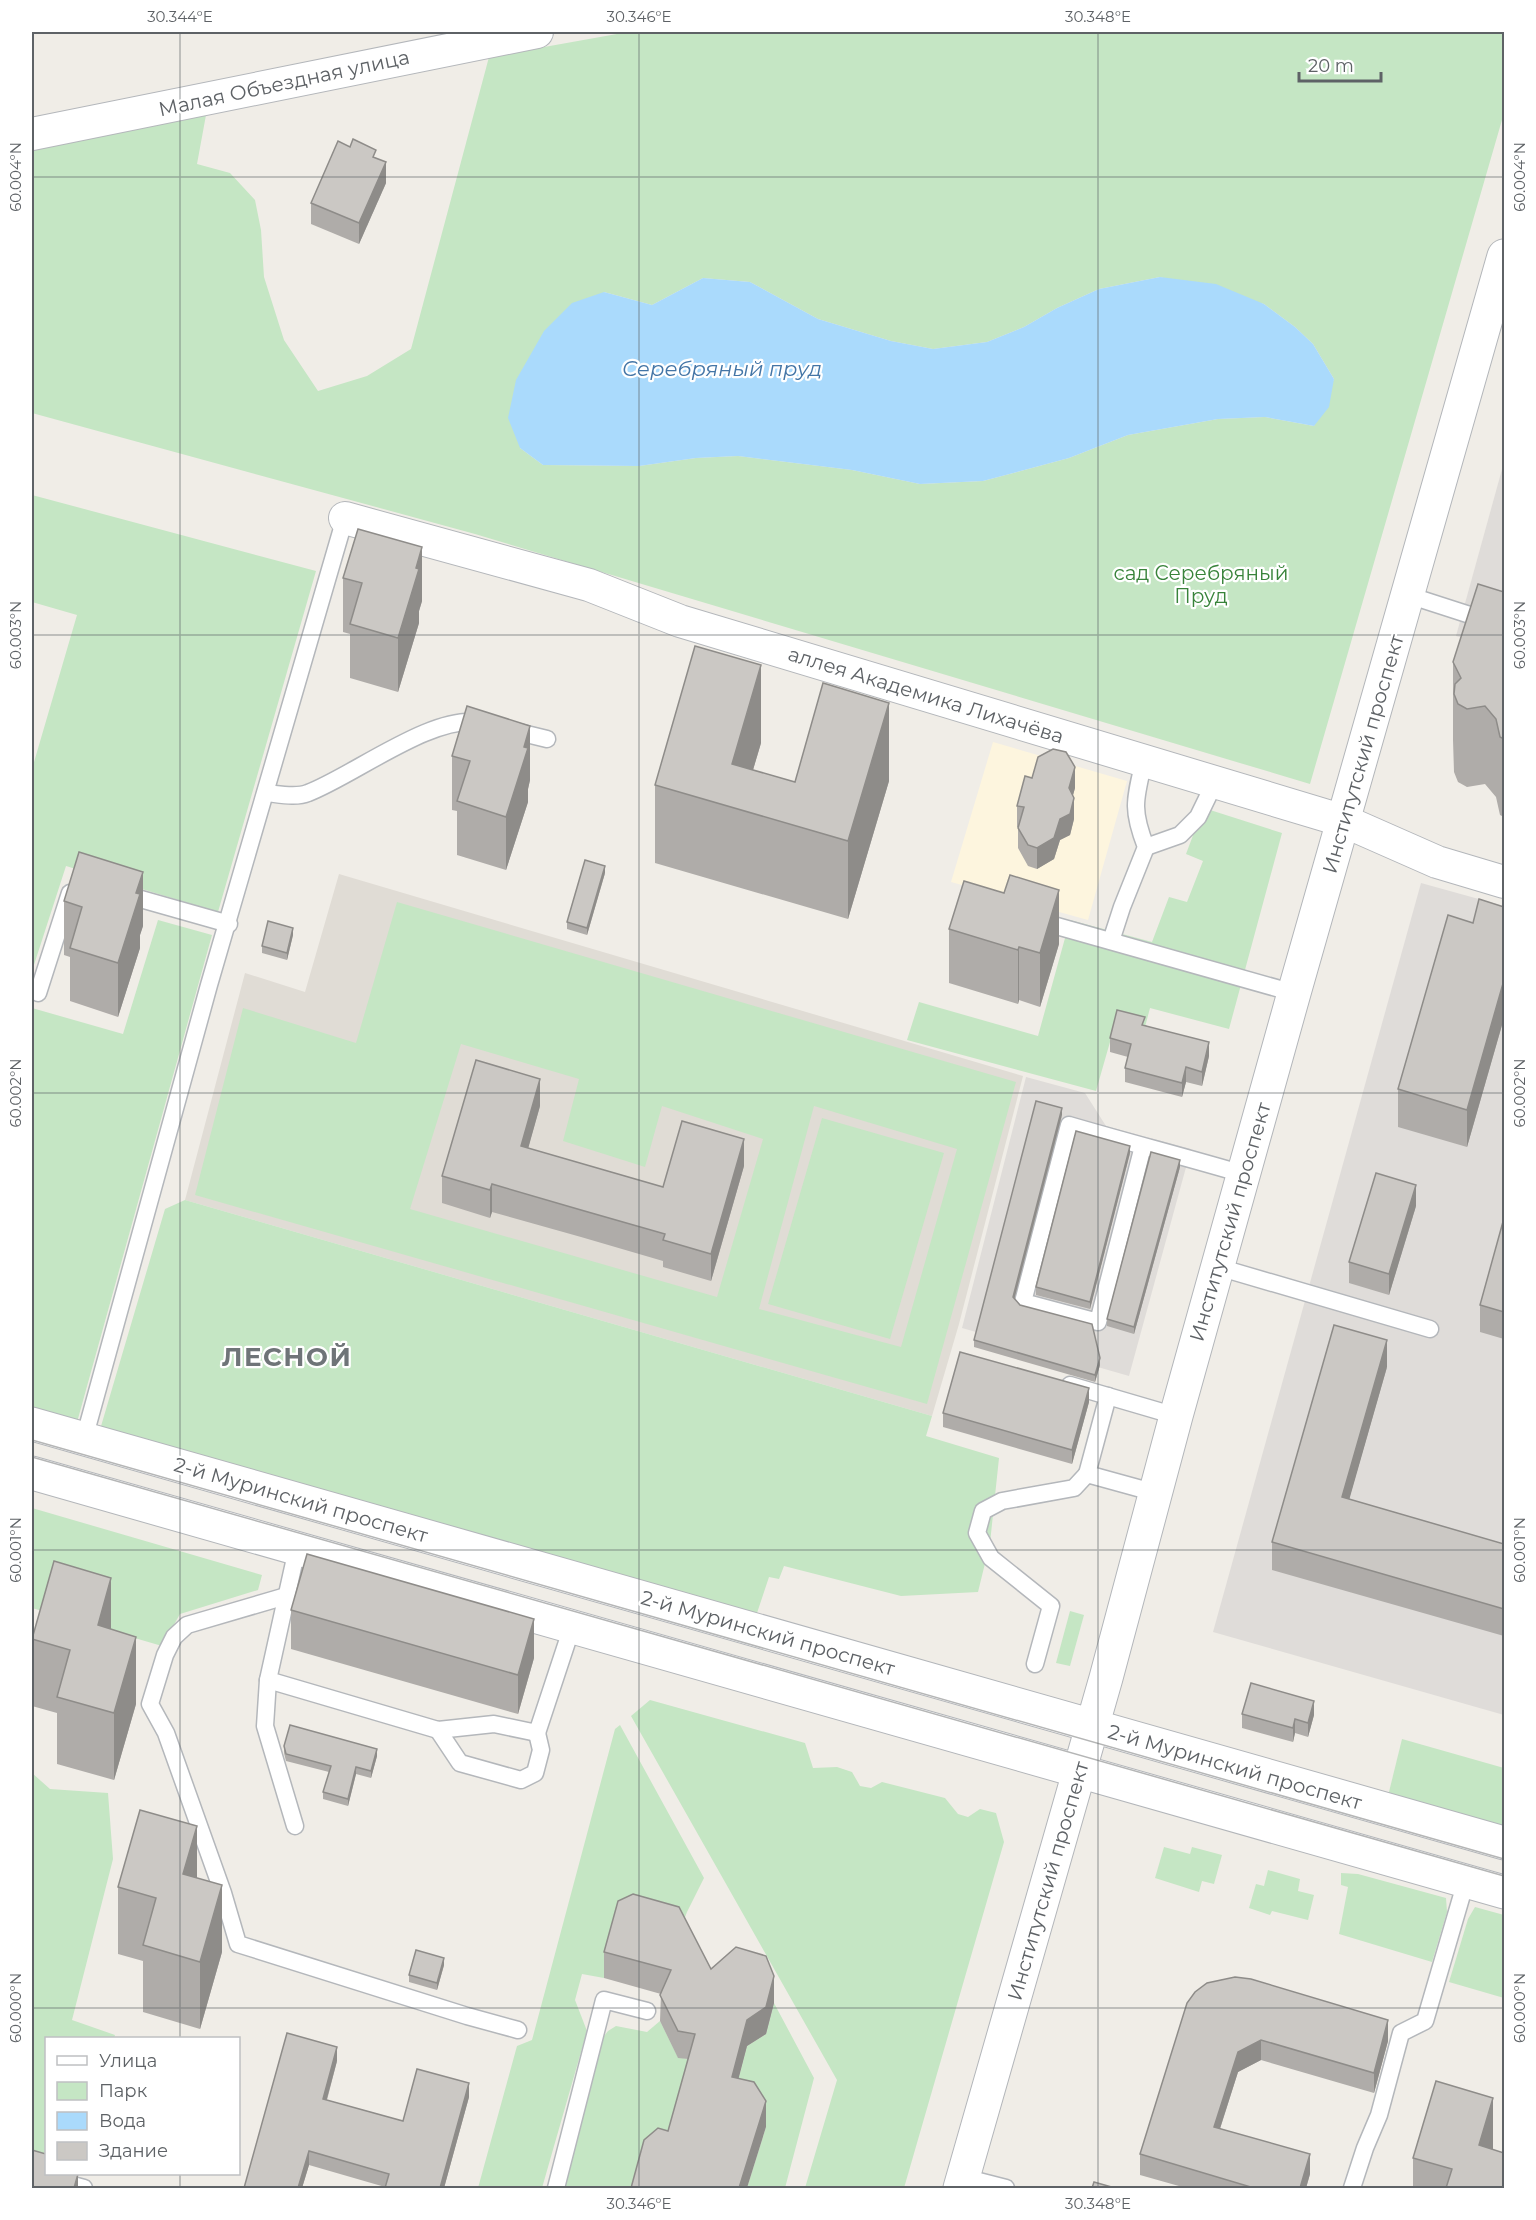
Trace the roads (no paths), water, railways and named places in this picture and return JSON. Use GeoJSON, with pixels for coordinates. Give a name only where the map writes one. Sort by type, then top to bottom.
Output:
{"type":"FeatureCollection","features":[{"type":"Feature","properties":{"kind":"main road","name":"Институтский проспект"},"geometry":{"type":"LineString","coordinates":[[962,2183],[1092,1726],[1243,1174],[1504,256]]}},
{"type":"Feature","properties":{"kind":"main road","name":"2-й Муринский проспект"},"geometry":{"type":"LineString","coordinates":[[32,1424],[1504,1843]]}},
{"type":"Feature","properties":{"kind":"main road"},"geometry":{"type":"LineString","coordinates":[[32,1473],[1504,1892]]}},
{"type":"Feature","properties":{"kind":"street","name":"Малая Объездная улица"},"geometry":{"type":"LineString","coordinates":[[32,134],[537,32]]}},
{"type":"Feature","properties":{"kind":"street","name":"аллея Академика Лихачёва"},"geometry":{"type":"LineString","coordinates":[[345,518],[589,585],[680,621],[1344,820],[1437,862],[1504,882]]}},
{"type":"Feature","properties":{"kind":"lane"},"geometry":{"type":"LineString","coordinates":[[84,1439],[209,985],[229,924],[345,518]]}},
{"type":"Feature","properties":{"kind":"lane"},"geometry":{"type":"LineString","coordinates":[[1408,595],[1504,626]]}},
{"type":"Feature","properties":{"kind":"lane"},"geometry":{"type":"LineString","coordinates":[[266,793],[305,794],[430,730],[473,721],[547,739]]}},
{"type":"Feature","properties":{"kind":"lane"},"geometry":{"type":"LineString","coordinates":[[1111,941],[1146,847],[1137,823],[1135,799],[1144,761]]}},
{"type":"Feature","properties":{"kind":"lane"},"geometry":{"type":"LineString","coordinates":[[1146,847],[1180,835],[1198,817],[1215,782]]}},
{"type":"Feature","properties":{"kind":"lane"},"geometry":{"type":"LineString","coordinates":[[38,993],[75,880],[86,883]]}},
{"type":"Feature","properties":{"kind":"lane"},"geometry":{"type":"LineString","coordinates":[[108,889],[229,924]]}},
{"type":"Feature","properties":{"kind":"lane"},"geometry":{"type":"LineString","coordinates":[[1028,918],[1294,993]]}},
{"type":"Feature","properties":{"kind":"lane"},"geometry":{"type":"LineString","coordinates":[[1143,1146],[1098,1322],[1023,1302],[1069,1125],[1243,1174]]}},
{"type":"Feature","properties":{"kind":"lane"},"geometry":{"type":"LineString","coordinates":[[1218,1267],[1430,1329]]}},
{"type":"Feature","properties":{"kind":"lane"},"geometry":{"type":"LineString","coordinates":[[1051,1380],[1176,1416]]}},
{"type":"Feature","properties":{"kind":"lane"},"geometry":{"type":"LineString","coordinates":[[1035,1664],[1050,1606],[991,1558],[977,1533],[983,1510],[1002,1501],[1074,1488],[1088,1474],[1108,1396]]}},
{"type":"Feature","properties":{"kind":"lane"},"geometry":{"type":"LineString","coordinates":[[1088,1474],[1156,1493]]}},
{"type":"Feature","properties":{"kind":"lane"},"geometry":{"type":"LineString","coordinates":[[295,1826],[264,1726],[268,1680],[297,1549]]}},
{"type":"Feature","properties":{"kind":"lane"},"geometry":{"type":"LineString","coordinates":[[286,1596],[187,1624],[174,1637],[165,1655],[150,1704],[166,1733],[223,1893],[238,1944],[518,2030]]}},
{"type":"Feature","properties":{"kind":"lane"},"geometry":{"type":"LineString","coordinates":[[438,1730],[460,1763],[521,1780],[535,1773],[541,1750],[537,1734],[572,1627]]}},
{"type":"Feature","properties":{"kind":"lane"},"geometry":{"type":"LineString","coordinates":[[268,1680],[438,1730],[494,1724],[537,1734]]}},
{"type":"Feature","properties":{"kind":"lane"},"geometry":{"type":"LineString","coordinates":[[1352,2188],[1379,2115],[1401,2033],[1425,2021],[1466,1881]]}},
{"type":"Feature","properties":{"kind":"lane"},"geometry":{"type":"LineString","coordinates":[[556,2188],[604,2000],[647,2011]]}},
{"type":"Feature","properties":{"kind":"lane"},"geometry":{"type":"LineString","coordinates":[[32,2174],[84,2188]]}},
{"type":"Feature","properties":{"kind":"lane"},"geometry":{"type":"LineString","coordinates":[[962,2183],[1006,2188]]}},
{"type":"Feature","properties":{"kind":"water","name":"Серебряный пруд"},"geometry":{"type":"Polygon","coordinates":[[[1160,277],[1216,284],[1264,304],[1313,344],[1334,379],[1329,407],[1314,426],[1265,417],[1218,419],[1128,435],[1069,458],[983,481],[920,484],[852,470],[738,456],[696,458],[639,466],[543,465],[520,448],[508,418],[516,380],[544,331],[572,303],[604,292],[652,305],[703,278],[750,282],[818,319],[891,341],[933,349],[987,342],[1024,327],[1057,308],[1099,289],[1160,277]]]}},
{"type":"Feature","properties":{"kind":"tram line"},"geometry":{"type":"LineString","coordinates":[[32,1440],[1504,1859]]}},
{"type":"Feature","properties":{"kind":"tram line"},"geometry":{"type":"LineString","coordinates":[[32,1457],[1504,1876]]}},
{"type":"Feature","properties":{"kind":"district","name":"ЛЕСНОЙ"},"geometry":{"type":"Point","coordinates":[287,1357]}},
{"type":"Feature","properties":{"kind":"park label","name":"сад Серебряный Пруд"},"geometry":{"type":"Point","coordinates":[1201,584]}}]}
